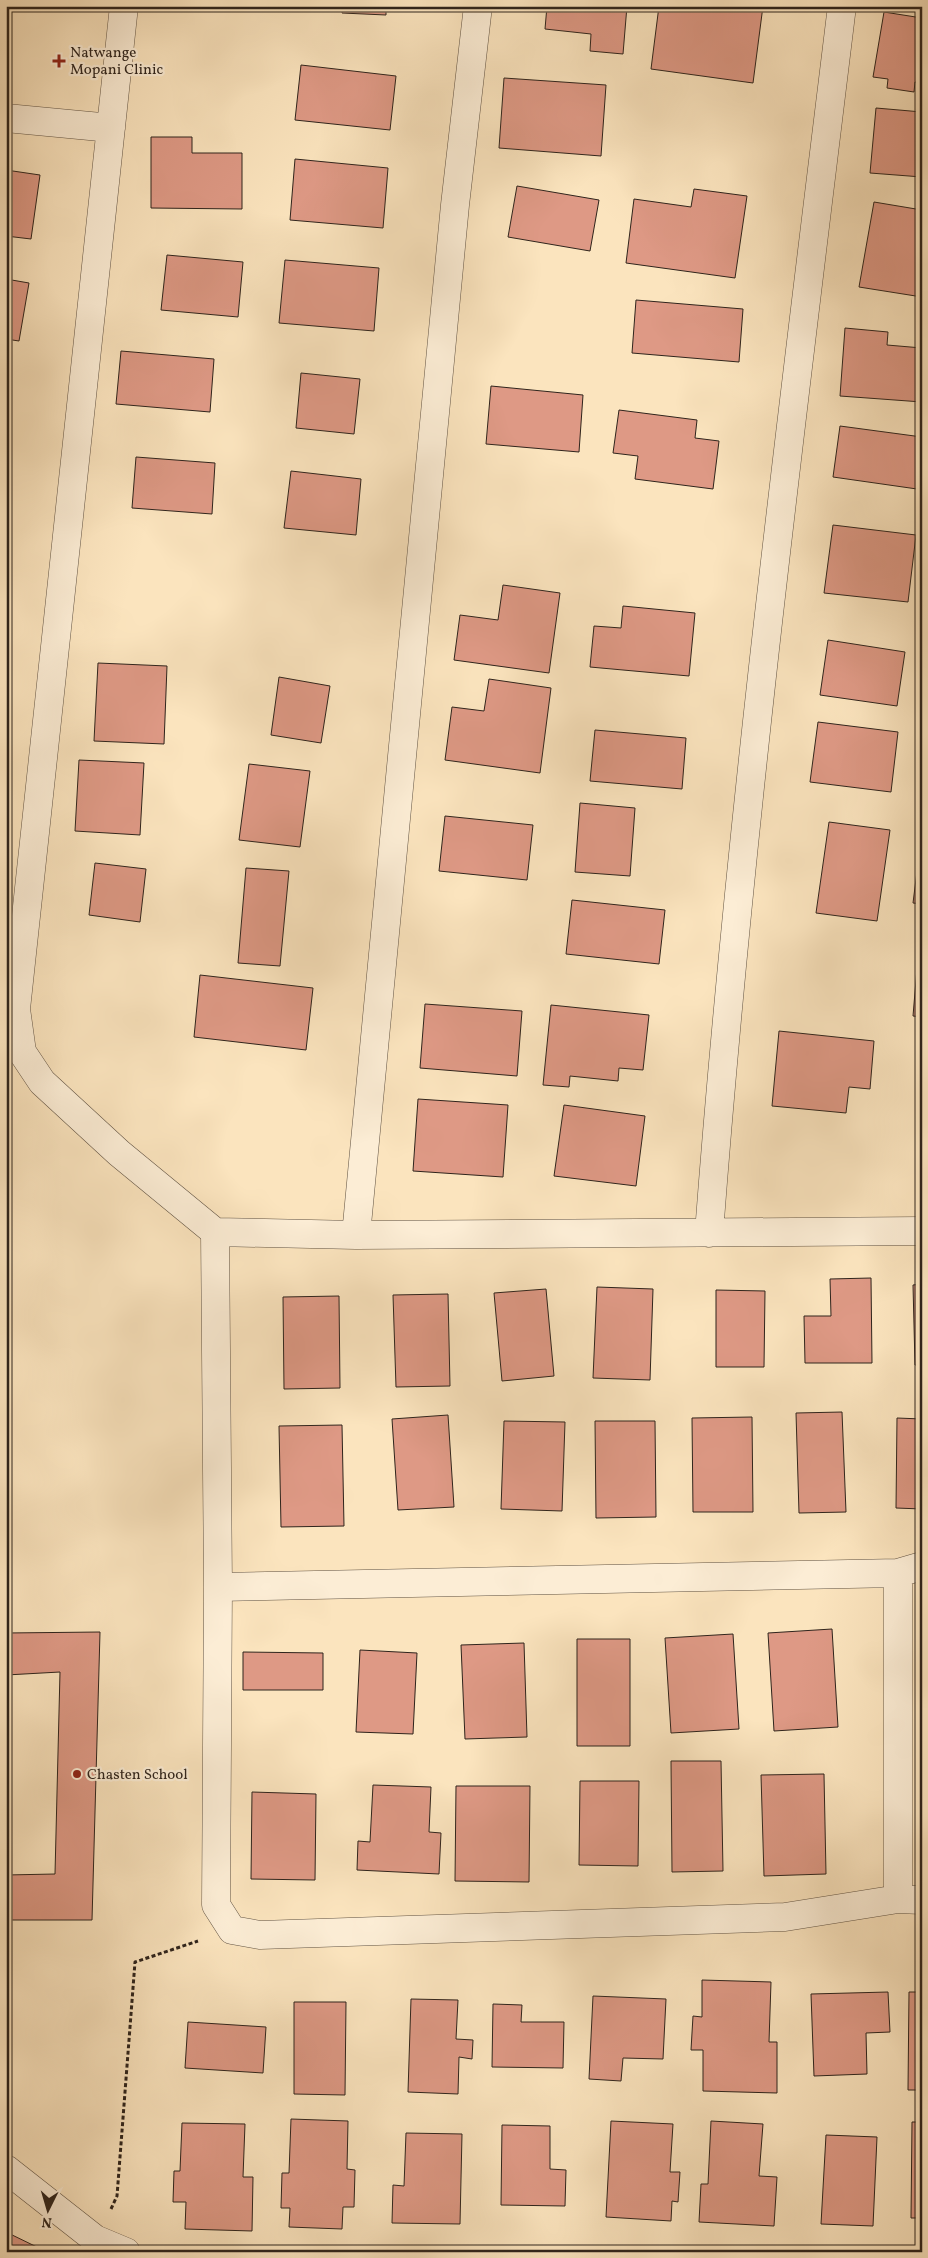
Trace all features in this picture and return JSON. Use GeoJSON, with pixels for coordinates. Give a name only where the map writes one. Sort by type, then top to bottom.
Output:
{"type":"FeatureCollection","features":[{"type":"Feature","properties":{"kind":"street"},"geometry":{"type":"LineString","coordinates":[[124,6],[16,1009],[22,1052],[42,1082],[120,1153],[215,1232],[356,1235],[922,1231]]}},
{"type":"Feature","properties":{"kind":"street"},"geometry":{"type":"LineString","coordinates":[[356,1235],[454,215],[478,6]]}},
{"type":"Feature","properties":{"kind":"street"},"geometry":{"type":"LineString","coordinates":[[709,1233],[724,1035],[766,634],[842,6]]}},
{"type":"Feature","properties":{"kind":"street"},"geometry":{"type":"LineString","coordinates":[[6,118],[111,128]]}},
{"type":"Feature","properties":{"kind":"street"},"geometry":{"type":"LineString","coordinates":[[215,1232],[218,1587],[216,1905],[232,1930],[260,1935],[785,1917],[910,1899],[910,1570],[218,1587]]}},
{"type":"Feature","properties":{"kind":"street"},"geometry":{"type":"LineString","coordinates":[[6,2169],[95,2239],[126,2252]]}},
{"type":"Feature","properties":{"kind":"path"},"geometry":{"type":"LineString","coordinates":[[95,2239],[117,2196],[135,1962],[232,1930]]}},
{"type":"Feature","properties":{"kind":"building"},"geometry":{"type":"Polygon","coordinates":[[[343,6],[386,6],[386,15],[342,13],[343,6]]]}},
{"type":"Feature","properties":{"kind":"building"},"geometry":{"type":"Polygon","coordinates":[[[547,6],[627,6],[623,54],[590,51],[591,34],[545,29],[547,6]]]}},
{"type":"Feature","properties":{"kind":"building"},"geometry":{"type":"Polygon","coordinates":[[[659,6],[763,6],[753,83],[651,69],[659,6]]]}},
{"type":"Feature","properties":{"kind":"building"},"geometry":{"type":"Polygon","coordinates":[[[884,12],[922,18],[922,83],[915,82],[914,92],[887,88],[888,79],[873,77],[884,12]]]}},
{"type":"Feature","properties":{"kind":"building"},"geometry":{"type":"Polygon","coordinates":[[[301,65],[396,76],[390,130],[295,120],[301,65]]]}},
{"type":"Feature","properties":{"kind":"building"},"geometry":{"type":"Polygon","coordinates":[[[504,78],[606,85],[601,156],[499,148],[504,78]]]}},
{"type":"Feature","properties":{"kind":"building"},"geometry":{"type":"Polygon","coordinates":[[[876,108],[922,112],[922,177],[870,173],[876,108]]]}},
{"type":"Feature","properties":{"kind":"building"},"geometry":{"type":"Polygon","coordinates":[[[151,137],[192,137],[192,153],[242,153],[242,209],[151,208],[151,137]]]}},
{"type":"Feature","properties":{"kind":"building"},"geometry":{"type":"Polygon","coordinates":[[[295,159],[388,168],[383,228],[290,220],[295,159]]]}},
{"type":"Feature","properties":{"kind":"building"},"geometry":{"type":"Polygon","coordinates":[[[6,170],[40,175],[31,239],[6,236],[6,170]]]}},
{"type":"Feature","properties":{"kind":"building"},"geometry":{"type":"Polygon","coordinates":[[[517,186],[599,200],[590,251],[508,237],[517,186]]]}},
{"type":"Feature","properties":{"kind":"building"},"geometry":{"type":"Polygon","coordinates":[[[694,189],[747,196],[735,278],[626,263],[634,199],[691,207],[694,189]]]}},
{"type":"Feature","properties":{"kind":"building"},"geometry":{"type":"Polygon","coordinates":[[[874,202],[922,210],[922,297],[859,287],[874,202]]]}},
{"type":"Feature","properties":{"kind":"building"},"geometry":{"type":"Polygon","coordinates":[[[167,255],[243,262],[238,317],[161,310],[167,255]]]}},
{"type":"Feature","properties":{"kind":"building"},"geometry":{"type":"Polygon","coordinates":[[[285,260],[379,268],[374,331],[279,323],[285,260]]]}},
{"type":"Feature","properties":{"kind":"building"},"geometry":{"type":"Polygon","coordinates":[[[6,279],[29,283],[19,341],[6,339],[6,279]]]}},
{"type":"Feature","properties":{"kind":"building"},"geometry":{"type":"Polygon","coordinates":[[[636,300],[743,309],[739,362],[632,353],[636,300]]]}},
{"type":"Feature","properties":{"kind":"building"},"geometry":{"type":"Polygon","coordinates":[[[845,328],[888,332],[887,345],[922,348],[922,402],[840,396],[845,328]]]}},
{"type":"Feature","properties":{"kind":"building"},"geometry":{"type":"Polygon","coordinates":[[[121,351],[214,359],[210,412],[116,404],[121,351]]]}},
{"type":"Feature","properties":{"kind":"building"},"geometry":{"type":"Polygon","coordinates":[[[301,373],[360,379],[354,434],[296,428],[301,373]]]}},
{"type":"Feature","properties":{"kind":"building"},"geometry":{"type":"Polygon","coordinates":[[[491,386],[583,395],[579,452],[486,444],[491,386]]]}},
{"type":"Feature","properties":{"kind":"building"},"geometry":{"type":"Polygon","coordinates":[[[619,410],[697,420],[695,438],[719,441],[713,489],[635,479],[638,456],[613,453],[619,410]]]}},
{"type":"Feature","properties":{"kind":"building"},"geometry":{"type":"Polygon","coordinates":[[[840,426],[922,437],[917,489],[833,477],[840,426]]]}},
{"type":"Feature","properties":{"kind":"building"},"geometry":{"type":"Polygon","coordinates":[[[136,457],[215,463],[212,514],[132,508],[136,457]]]}},
{"type":"Feature","properties":{"kind":"building"},"geometry":{"type":"Polygon","coordinates":[[[291,471],[361,479],[356,535],[284,528],[291,471]]]}},
{"type":"Feature","properties":{"kind":"building"},"geometry":{"type":"Polygon","coordinates":[[[833,525],[916,535],[908,602],[824,593],[833,525]]]}},
{"type":"Feature","properties":{"kind":"building"},"geometry":{"type":"Polygon","coordinates":[[[503,585],[560,593],[549,673],[454,660],[460,615],[498,620],[503,585]]]}},
{"type":"Feature","properties":{"kind":"building"},"geometry":{"type":"Polygon","coordinates":[[[623,606],[695,613],[689,676],[590,667],[594,626],[621,628],[623,606]]]}},
{"type":"Feature","properties":{"kind":"building"},"geometry":{"type":"Polygon","coordinates":[[[828,640],[905,652],[897,706],[820,695],[828,640]]]}},
{"type":"Feature","properties":{"kind":"building"},"geometry":{"type":"Polygon","coordinates":[[[98,663],[167,666],[164,744],[94,741],[98,663]]]}},
{"type":"Feature","properties":{"kind":"building"},"geometry":{"type":"Polygon","coordinates":[[[279,677],[330,686],[321,743],[271,735],[279,677]]]}},
{"type":"Feature","properties":{"kind":"building"},"geometry":{"type":"Polygon","coordinates":[[[489,679],[551,688],[540,773],[445,760],[452,707],[484,711],[489,679]]]}},
{"type":"Feature","properties":{"kind":"building"},"geometry":{"type":"Polygon","coordinates":[[[818,722],[898,732],[891,792],[810,782],[818,722]]]}},
{"type":"Feature","properties":{"kind":"building"},"geometry":{"type":"Polygon","coordinates":[[[595,730],[686,738],[682,789],[590,781],[595,730]]]}},
{"type":"Feature","properties":{"kind":"building"},"geometry":{"type":"Polygon","coordinates":[[[79,760],[144,763],[140,835],[75,831],[79,760]]]}},
{"type":"Feature","properties":{"kind":"building"},"geometry":{"type":"Polygon","coordinates":[[[249,764],[310,771],[300,847],[239,840],[249,764]]]}},
{"type":"Feature","properties":{"kind":"building"},"geometry":{"type":"Polygon","coordinates":[[[580,803],[635,808],[630,876],[575,872],[580,803]]]}},
{"type":"Feature","properties":{"kind":"building"},"geometry":{"type":"Polygon","coordinates":[[[445,816],[533,825],[527,880],[439,871],[445,816]]]}},
{"type":"Feature","properties":{"kind":"building"},"geometry":{"type":"Polygon","coordinates":[[[829,822],[890,830],[877,921],[816,913],[829,822]]]}},
{"type":"Feature","properties":{"kind":"building"},"geometry":{"type":"Polygon","coordinates":[[[919,855],[922,855],[922,904],[913,903],[919,855]]]}},
{"type":"Feature","properties":{"kind":"building"},"geometry":{"type":"Polygon","coordinates":[[[95,863],[146,869],[140,922],[89,915],[95,863]]]}},
{"type":"Feature","properties":{"kind":"building"},"geometry":{"type":"Polygon","coordinates":[[[246,868],[289,871],[280,966],[238,963],[246,868]]]}},
{"type":"Feature","properties":{"kind":"building"},"geometry":{"type":"Polygon","coordinates":[[[572,900],[665,910],[659,964],[566,954],[572,900]]]}},
{"type":"Feature","properties":{"kind":"building"},"geometry":{"type":"Polygon","coordinates":[[[918,956],[922,956],[922,1017],[913,1016],[918,956]]]}},
{"type":"Feature","properties":{"kind":"building"},"geometry":{"type":"Polygon","coordinates":[[[200,975],[313,988],[306,1050],[194,1037],[200,975]]]}},
{"type":"Feature","properties":{"kind":"building"},"geometry":{"type":"Polygon","coordinates":[[[425,1004],[522,1011],[517,1076],[420,1068],[425,1004]]]}},
{"type":"Feature","properties":{"kind":"building"},"geometry":{"type":"Polygon","coordinates":[[[551,1005],[649,1015],[643,1070],[619,1068],[618,1081],[570,1076],[569,1087],[543,1085],[551,1005]]]}},
{"type":"Feature","properties":{"kind":"building"},"geometry":{"type":"Polygon","coordinates":[[[779,1031],[874,1041],[870,1089],[849,1087],[846,1113],[772,1106],[779,1031]]]}},
{"type":"Feature","properties":{"kind":"building"},"geometry":{"type":"Polygon","coordinates":[[[418,1099],[508,1105],[503,1177],[413,1171],[418,1099]]]}},
{"type":"Feature","properties":{"kind":"building"},"geometry":{"type":"Polygon","coordinates":[[[564,1105],[645,1116],[636,1186],[554,1176],[564,1105]]]}},
{"type":"Feature","properties":{"kind":"building"},"geometry":{"type":"Polygon","coordinates":[[[871,1278],[872,1363],[805,1363],[804,1316],[831,1316],[830,1279],[871,1278]]]}},
{"type":"Feature","properties":{"kind":"building"},"geometry":{"type":"Polygon","coordinates":[[[922,1284],[922,1365],[915,1365],[913,1285],[922,1284]]]}},
{"type":"Feature","properties":{"kind":"building"},"geometry":{"type":"Polygon","coordinates":[[[597,1287],[653,1289],[650,1380],[593,1378],[597,1287]]]}},
{"type":"Feature","properties":{"kind":"building"},"geometry":{"type":"Polygon","coordinates":[[[546,1289],[554,1376],[502,1381],[494,1293],[546,1289]]]}},
{"type":"Feature","properties":{"kind":"building"},"geometry":{"type":"Polygon","coordinates":[[[716,1290],[765,1291],[764,1367],[716,1367],[716,1290]]]}},
{"type":"Feature","properties":{"kind":"building"},"geometry":{"type":"Polygon","coordinates":[[[448,1294],[450,1386],[396,1387],[393,1295],[448,1294]]]}},
{"type":"Feature","properties":{"kind":"building"},"geometry":{"type":"Polygon","coordinates":[[[339,1296],[340,1388],[284,1389],[283,1297],[339,1296]]]}},
{"type":"Feature","properties":{"kind":"building"},"geometry":{"type":"Polygon","coordinates":[[[842,1412],[846,1512],[799,1513],[796,1413],[842,1412]]]}},
{"type":"Feature","properties":{"kind":"building"},"geometry":{"type":"Polygon","coordinates":[[[448,1415],[454,1507],[398,1510],[392,1419],[448,1415]]]}},
{"type":"Feature","properties":{"kind":"building"},"geometry":{"type":"Polygon","coordinates":[[[752,1417],[753,1512],[693,1512],[692,1418],[752,1417]]]}},
{"type":"Feature","properties":{"kind":"building"},"geometry":{"type":"Polygon","coordinates":[[[897,1418],[922,1419],[922,1509],[896,1508],[897,1418]]]}},
{"type":"Feature","properties":{"kind":"building"},"geometry":{"type":"Polygon","coordinates":[[[504,1421],[565,1422],[562,1511],[501,1509],[504,1421]]]}},
{"type":"Feature","properties":{"kind":"building"},"geometry":{"type":"Polygon","coordinates":[[[595,1421],[655,1421],[656,1517],[596,1518],[595,1421]]]}},
{"type":"Feature","properties":{"kind":"building"},"geometry":{"type":"Polygon","coordinates":[[[342,1425],[344,1526],[281,1527],[279,1426],[342,1425]]]}},
{"type":"Feature","properties":{"kind":"building"},"geometry":{"type":"Polygon","coordinates":[[[832,1629],[838,1727],[774,1731],[768,1633],[832,1629]]]}},
{"type":"Feature","properties":{"kind":"building","name":"Chasten School"},"geometry":{"type":"Polygon","coordinates":[[[100,1632],[92,1920],[6,1920],[6,1875],[55,1874],[60,1672],[6,1675],[6,1633],[100,1632]]]}},
{"type":"Feature","properties":{"kind":"building"},"geometry":{"type":"Polygon","coordinates":[[[733,1634],[739,1729],[671,1733],[665,1638],[733,1634]]]}},
{"type":"Feature","properties":{"kind":"building"},"geometry":{"type":"Polygon","coordinates":[[[577,1639],[630,1639],[630,1746],[577,1746],[577,1639]]]}},
{"type":"Feature","properties":{"kind":"building"},"geometry":{"type":"Polygon","coordinates":[[[524,1643],[527,1737],[465,1739],[461,1645],[524,1643]]]}},
{"type":"Feature","properties":{"kind":"building"},"geometry":{"type":"Polygon","coordinates":[[[360,1650],[417,1653],[413,1734],[356,1732],[360,1650]]]}},
{"type":"Feature","properties":{"kind":"building"},"geometry":{"type":"Polygon","coordinates":[[[243,1652],[323,1653],[323,1690],[243,1690],[243,1652]]]}},
{"type":"Feature","properties":{"kind":"building"},"geometry":{"type":"Polygon","coordinates":[[[671,1761],[721,1761],[723,1871],[672,1872],[671,1761]]]}},
{"type":"Feature","properties":{"kind":"building"},"geometry":{"type":"Polygon","coordinates":[[[824,1774],[826,1874],[764,1876],[761,1775],[824,1774]]]}},
{"type":"Feature","properties":{"kind":"building"},"geometry":{"type":"Polygon","coordinates":[[[580,1781],[639,1781],[638,1866],[579,1865],[580,1781]]]}},
{"type":"Feature","properties":{"kind":"building"},"geometry":{"type":"Polygon","coordinates":[[[373,1785],[431,1787],[429,1832],[441,1833],[439,1874],[357,1870],[358,1841],[370,1842],[373,1785]]]}},
{"type":"Feature","properties":{"kind":"building"},"geometry":{"type":"Polygon","coordinates":[[[456,1786],[530,1786],[529,1882],[455,1881],[456,1786]]]}},
{"type":"Feature","properties":{"kind":"building"},"geometry":{"type":"Polygon","coordinates":[[[252,1792],[316,1794],[315,1880],[251,1879],[252,1792]]]}},
{"type":"Feature","properties":{"kind":"building"},"geometry":{"type":"Polygon","coordinates":[[[702,1980],[771,1982],[769,2042],[777,2042],[777,2093],[703,2091],[703,2050],[691,2050],[693,2016],[702,2017],[702,1980]]]}},
{"type":"Feature","properties":{"kind":"building"},"geometry":{"type":"Polygon","coordinates":[[[888,1992],[890,2032],[866,2033],[867,2074],[814,2076],[811,1994],[888,1992]]]}},
{"type":"Feature","properties":{"kind":"building"},"geometry":{"type":"Polygon","coordinates":[[[909,1992],[922,1992],[922,2090],[908,2090],[909,1992]]]}},
{"type":"Feature","properties":{"kind":"building"},"geometry":{"type":"Polygon","coordinates":[[[593,1996],[666,1999],[663,2059],[623,2058],[621,2081],[589,2079],[593,1996]]]}},
{"type":"Feature","properties":{"kind":"building"},"geometry":{"type":"Polygon","coordinates":[[[411,1999],[458,2000],[456,2039],[473,2040],[472,2059],[459,2057],[458,2094],[408,2092],[411,1999]]]}},
{"type":"Feature","properties":{"kind":"building"},"geometry":{"type":"Polygon","coordinates":[[[294,2002],[346,2002],[345,2095],[294,2094],[294,2002]]]}},
{"type":"Feature","properties":{"kind":"building"},"geometry":{"type":"Polygon","coordinates":[[[493,2004],[522,2005],[521,2022],[564,2022],[563,2068],[492,2067],[493,2004]]]}},
{"type":"Feature","properties":{"kind":"building"},"geometry":{"type":"Polygon","coordinates":[[[188,2022],[266,2027],[263,2073],[185,2068],[188,2022]]]}},
{"type":"Feature","properties":{"kind":"building"},"geometry":{"type":"Polygon","coordinates":[[[291,2119],[348,2121],[347,2169],[355,2170],[354,2207],[343,2207],[342,2229],[289,2227],[290,2208],[281,2208],[282,2173],[289,2173],[291,2119]]]}},
{"type":"Feature","properties":{"kind":"building"},"geometry":{"type":"Polygon","coordinates":[[[611,2121],[673,2124],[670,2172],[680,2172],[678,2202],[672,2201],[671,2221],[606,2217],[611,2121]]]}},
{"type":"Feature","properties":{"kind":"building"},"geometry":{"type":"Polygon","coordinates":[[[711,2121],[763,2124],[759,2176],[777,2177],[774,2226],[699,2222],[701,2184],[708,2184],[711,2121]]]}},
{"type":"Feature","properties":{"kind":"building"},"geometry":{"type":"Polygon","coordinates":[[[912,2122],[922,2122],[922,2218],[911,2218],[912,2122]]]}},
{"type":"Feature","properties":{"kind":"building"},"geometry":{"type":"Polygon","coordinates":[[[182,2123],[245,2124],[243,2177],[253,2177],[252,2231],[185,2229],[186,2202],[173,2202],[174,2171],[180,2171],[182,2123]]]}},
{"type":"Feature","properties":{"kind":"building"},"geometry":{"type":"Polygon","coordinates":[[[502,2125],[550,2126],[550,2169],[566,2170],[565,2206],[501,2205],[502,2125]]]}},
{"type":"Feature","properties":{"kind":"building"},"geometry":{"type":"Polygon","coordinates":[[[406,2133],[462,2134],[460,2224],[392,2223],[393,2185],[404,2186],[406,2133]]]}},
{"type":"Feature","properties":{"kind":"building"},"geometry":{"type":"Polygon","coordinates":[[[826,2135],[877,2137],[873,2226],[821,2224],[826,2135]]]}},
{"type":"Feature","properties":{"kind":"building"},"geometry":{"type":"Polygon","coordinates":[[[6,2232],[41,2249],[40,2252],[6,2252],[6,2232]]]}},
{"type":"Feature","properties":{"kind":"place","name":"Natwange Mopani Clinic"},"geometry":{"type":"Point","coordinates":[59,61]}},
{"type":"Feature","properties":{"kind":"place","name":"Chasten School"},"geometry":{"type":"Point","coordinates":[77,1774]}}]}
